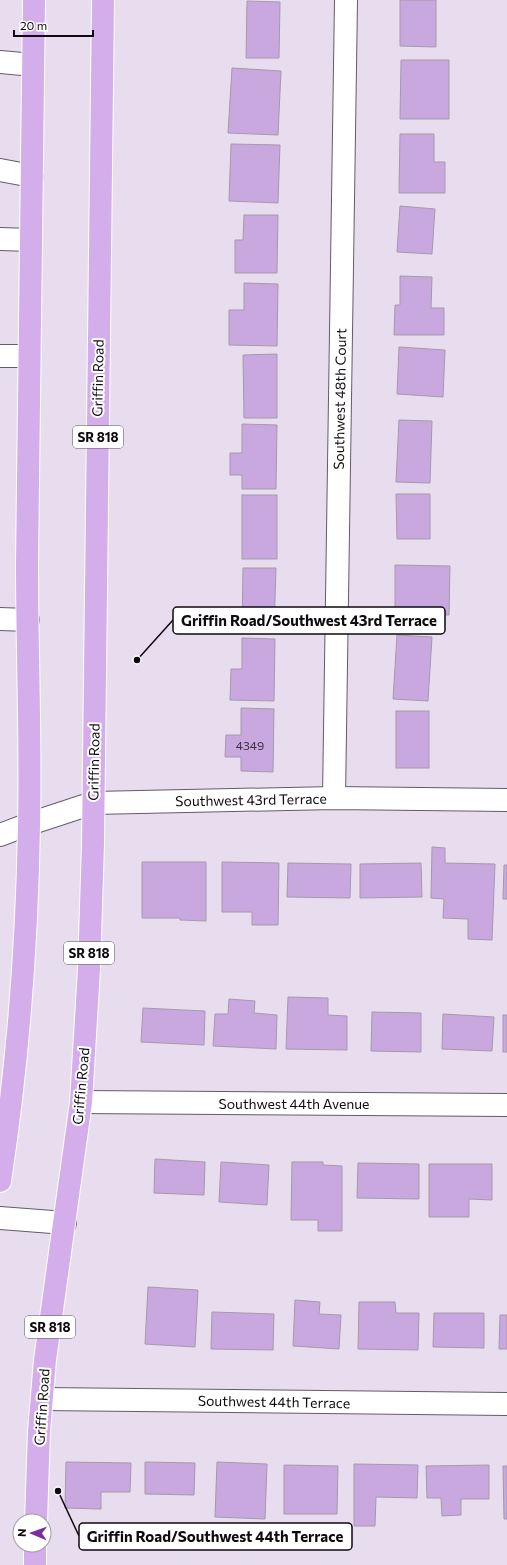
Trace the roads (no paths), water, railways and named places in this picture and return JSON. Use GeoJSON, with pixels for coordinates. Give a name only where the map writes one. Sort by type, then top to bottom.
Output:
{"type":"FeatureCollection","features":[{"type":"Feature","properties":{"kind":"main road"},"geometry":{"type":"LineString","coordinates":[[0,1181],[11,1109],[20,1020],[26,925],[29,824],[29,356],[34,0]]}},
{"type":"Feature","properties":{"kind":"main road","name":"Griffin Road"},"geometry":{"type":"LineString","coordinates":[[36,1513],[37,1473],[45,1360],[65,1222],[80,1102],[89,968],[93,803],[103,0]]}},
{"type":"Feature","properties":{"kind":"main road"},"geometry":{"type":"LineString","coordinates":[[35,1565],[36,1553]]}},
{"type":"Feature","properties":{"kind":"street","name":"Southwest 48th Court"},"geometry":{"type":"LineString","coordinates":[[334,798],[346,0]]}},
{"type":"Feature","properties":{"kind":"street"},"geometry":{"type":"LineString","coordinates":[[0,62],[33,65]]}},
{"type":"Feature","properties":{"kind":"street"},"geometry":{"type":"LineString","coordinates":[[0,170],[32,176]]}},
{"type":"Feature","properties":{"kind":"street"},"geometry":{"type":"LineString","coordinates":[[0,239],[31,240]]}},
{"type":"Feature","properties":{"kind":"street"},"geometry":{"type":"LineString","coordinates":[[0,356],[29,356]]}},
{"type":"Feature","properties":{"kind":"street"},"geometry":{"type":"LineString","coordinates":[[0,619],[28,620]]}},
{"type":"Feature","properties":{"kind":"street","name":"Southwest 43rd Terrace"},"geometry":{"type":"LineString","coordinates":[[0,835],[93,803],[334,798],[507,800]]}},
{"type":"Feature","properties":{"kind":"street","name":"Southwest 44th Avenue"},"geometry":{"type":"LineString","coordinates":[[80,1102],[507,1105]]}},
{"type":"Feature","properties":{"kind":"street"},"geometry":{"type":"LineString","coordinates":[[0,1218],[65,1222]]}},
{"type":"Feature","properties":{"kind":"street","name":"Southwest 44th Terrace"},"geometry":{"type":"LineString","coordinates":[[42,1399],[507,1404]]}},
{"type":"Feature","properties":{"kind":"place","name":"Griffin Road/Southwest 43rd Terrace"},"geometry":{"type":"Point","coordinates":[137,660]}},
{"type":"Feature","properties":{"kind":"place","name":"Griffin Road/Southwest 44th Terrace"},"geometry":{"type":"Point","coordinates":[58,1491]}}]}
